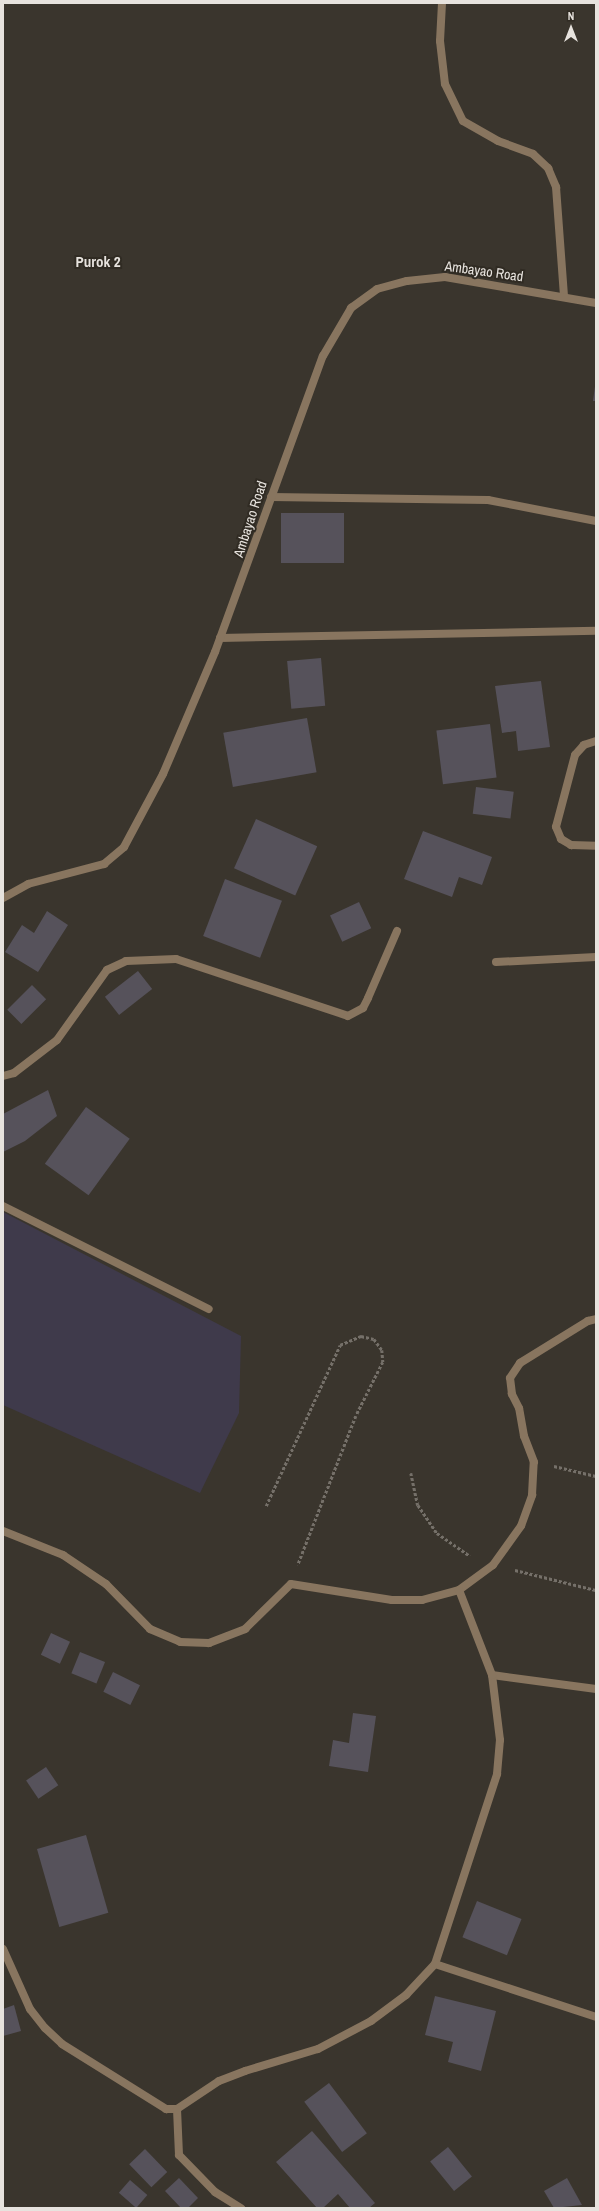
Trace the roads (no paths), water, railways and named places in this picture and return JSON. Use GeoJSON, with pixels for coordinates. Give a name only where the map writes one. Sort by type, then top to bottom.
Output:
{"type":"FeatureCollection","features":[{"type":"Feature","properties":{"kind":"street"},"geometry":{"type":"LineString","coordinates":[[442,3],[440,41],[445,84],[463,121],[498,141],[532,154],[548,168],[556,187],[564,296]]}},
{"type":"Feature","properties":{"kind":"street","name":"Ambayao Road"},"geometry":{"type":"LineString","coordinates":[[3,898],[28,884],[104,864],[124,847],[163,774],[220,638],[323,356],[351,308],[377,290],[407,281],[445,277],[564,296],[596,303]]}},
{"type":"Feature","properties":{"kind":"street"},"geometry":{"type":"LineString","coordinates":[[271,497],[488,500],[596,521]]}},
{"type":"Feature","properties":{"kind":"street"},"geometry":{"type":"LineString","coordinates":[[220,638],[596,631]]}},
{"type":"Feature","properties":{"kind":"street"},"geometry":{"type":"LineString","coordinates":[[596,741],[584,745],[576,754],[556,827],[560,839],[571,845],[596,846]]}},
{"type":"Feature","properties":{"kind":"street"},"geometry":{"type":"LineString","coordinates":[[3,1076],[14,1073],[57,1040],[107,970],[126,962],[176,959],[348,1016],[363,1008],[397,931]]}},
{"type":"Feature","properties":{"kind":"street"},"geometry":{"type":"LineString","coordinates":[[496,962],[596,957]]}},
{"type":"Feature","properties":{"kind":"street"},"geometry":{"type":"LineString","coordinates":[[3,1206],[209,1309]]}},
{"type":"Feature","properties":{"kind":"street"},"geometry":{"type":"LineString","coordinates":[[3,1531],[63,1555],[106,1584],[150,1629],[180,1642],[208,1643],[246,1629],[291,1584],[392,1600],[422,1600],[459,1590],[493,1565],[521,1526],[532,1495],[534,1462],[524,1436],[519,1408],[512,1394],[510,1378],[520,1363],[588,1320],[596,1319]]}},
{"type":"Feature","properties":{"kind":"street"},"geometry":{"type":"LineString","coordinates":[[3,1949],[30,2009],[62,2044],[156,2105],[177,2109],[220,2081],[318,2049],[371,2021],[406,1995],[435,1964],[497,1774],[500,1740],[492,1675],[459,1590]]}},
{"type":"Feature","properties":{"kind":"street"},"geometry":{"type":"LineString","coordinates":[[492,1675],[596,1689]]}},
{"type":"Feature","properties":{"kind":"street"},"geometry":{"type":"LineString","coordinates":[[435,1964],[596,2017]]}},
{"type":"Feature","properties":{"kind":"street"},"geometry":{"type":"LineString","coordinates":[[177,2109],[178,2156],[216,2192],[241,2208]]}},
{"type":"Feature","properties":{"kind":"district","name":"Purok 2"},"geometry":{"type":"Point","coordinates":[98,262]}}]}
